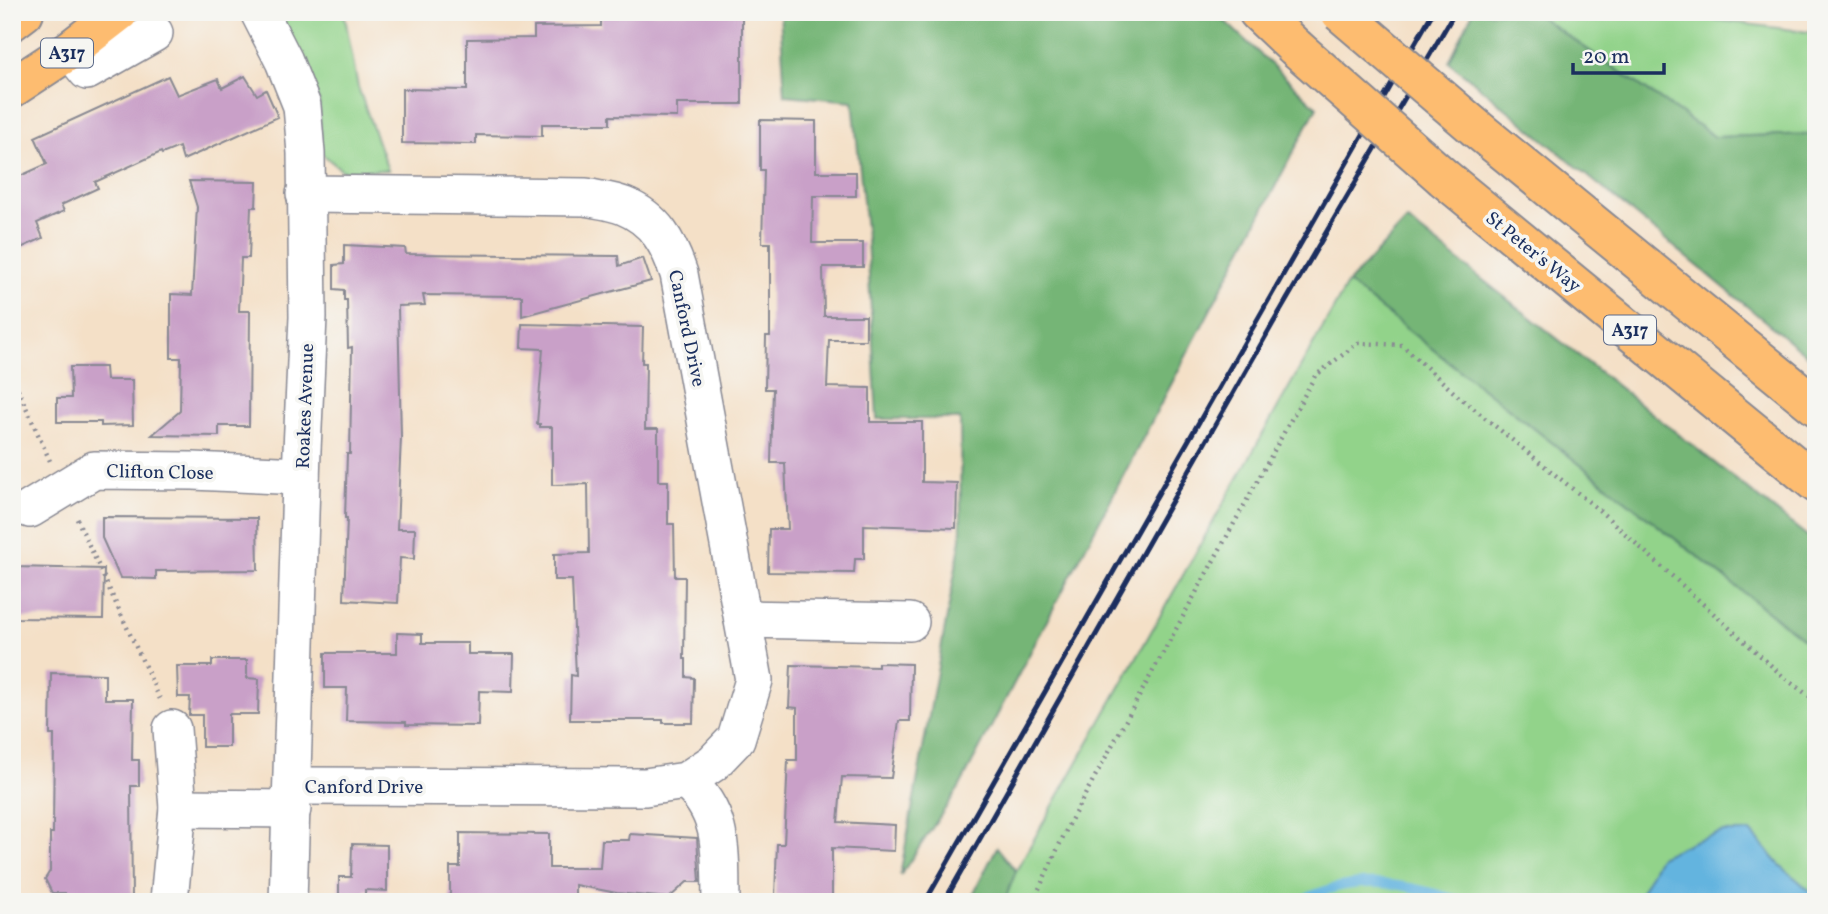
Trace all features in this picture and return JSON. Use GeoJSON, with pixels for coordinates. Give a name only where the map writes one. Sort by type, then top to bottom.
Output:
{"type":"FeatureCollection","features":[{"type":"Feature","properties":{"kind":"main road"},"geometry":{"type":"LineString","coordinates":[[12,21],[24,12]]}},
{"type":"Feature","properties":{"kind":"main road","name":"A317"},"geometry":{"type":"LineString","coordinates":[[12,88],[70,50],[119,12]]}},
{"type":"Feature","properties":{"kind":"main road","name":"St Peter's Way"},"geometry":{"type":"LineString","coordinates":[[1258,12],[1444,178],[1816,483]]}},
{"type":"Feature","properties":{"kind":"main road"},"geometry":{"type":"LineString","coordinates":[[1340,12],[1477,129],[1816,406]]}},
{"type":"Feature","properties":{"kind":"street","name":"Roakes Avenue"},"geometry":{"type":"LineString","coordinates":[[259,12],[284,61],[302,106],[306,153],[308,317],[288,902]]}},
{"type":"Feature","properties":{"kind":"street"},"geometry":{"type":"LineString","coordinates":[[70,50],[88,71],[167,26]]}},
{"type":"Feature","properties":{"kind":"street","name":"Canford Drive"},"geometry":{"type":"LineString","coordinates":[[292,797],[645,787],[686,781],[713,763],[736,739],[754,680],[679,274],[669,246],[649,222],[624,206],[586,197],[305,194]]}},
{"type":"Feature","properties":{"kind":"street","name":"Clifton Close"},"geometry":{"type":"LineString","coordinates":[[30,509],[94,470],[301,476]]}},
{"type":"Feature","properties":{"kind":"street"},"geometry":{"type":"LineString","coordinates":[[743,619],[887,612]]}},
{"type":"Feature","properties":{"kind":"street"},"geometry":{"type":"LineString","coordinates":[[169,900],[178,808],[172,729]]}},
{"type":"Feature","properties":{"kind":"street"},"geometry":{"type":"LineString","coordinates":[[686,781],[698,792],[710,811],[719,835],[721,902]]}},
{"type":"Feature","properties":{"kind":"street"},"geometry":{"type":"LineString","coordinates":[[178,808],[292,797]]}},
{"type":"Feature","properties":{"kind":"path"},"geometry":{"type":"LineString","coordinates":[[167,26],[193,12]]}},
{"type":"Feature","properties":{"kind":"path"},"geometry":{"type":"LineString","coordinates":[[1033,902],[1069,824],[1315,376],[1358,344],[1402,345],[1487,420],[1600,511],[1786,679],[1816,701]]}},
{"type":"Feature","properties":{"kind":"path"},"geometry":{"type":"LineString","coordinates":[[12,376],[172,729]]}},
{"type":"Feature","properties":{"kind":"green space"},"geometry":{"type":"Polygon","coordinates":[[[280,12],[344,12],[358,87],[388,170],[343,171],[322,154],[319,102],[280,12]]]}},
{"type":"Feature","properties":{"kind":"green space"},"geometry":{"type":"Polygon","coordinates":[[[780,12],[1215,12],[1317,107],[959,788],[900,876],[961,539],[960,419],[877,419],[867,240],[853,101],[785,95],[780,12]]]}},
{"type":"Feature","properties":{"kind":"green space"},"geometry":{"type":"Polygon","coordinates":[[[1473,12],[1533,12],[1715,137],[1816,134],[1816,363],[1449,62],[1473,12]]]}},
{"type":"Feature","properties":{"kind":"green space"},"geometry":{"type":"Polygon","coordinates":[[[1533,12],[1654,12],[1816,33],[1816,134],[1715,137],[1533,12]]]}},
{"type":"Feature","properties":{"kind":"green space"},"geometry":{"type":"Polygon","coordinates":[[[1407,220],[1816,543],[1816,649],[1348,283],[1407,220]]]}},
{"type":"Feature","properties":{"kind":"green space"},"geometry":{"type":"Polygon","coordinates":[[[1348,283],[1816,649],[1816,902],[1004,902],[1016,871],[1348,283]]]}},
{"type":"Feature","properties":{"kind":"green space"},"geometry":{"type":"Polygon","coordinates":[[[997,847],[1016,871],[1004,902],[969,902],[997,847]]]}},
{"type":"Feature","properties":{"kind":"water"},"geometry":{"type":"Polygon","coordinates":[[[1723,832],[1751,832],[1780,865],[1816,896],[1816,902],[1780,903],[1730,895],[1703,902],[1636,902],[1659,857],[1694,841],[1723,832]]]}},
{"type":"Feature","properties":{"kind":"building"},"geometry":{"type":"Polygon","coordinates":[[[742,12],[742,104],[677,104],[677,117],[610,116],[610,124],[542,124],[542,136],[476,135],[476,144],[402,143],[402,89],[467,90],[467,39],[534,38],[534,27],[601,26],[601,14],[742,12]]]}},
{"type":"Feature","properties":{"kind":"building"},"geometry":{"type":"Polygon","coordinates":[[[168,76],[177,95],[218,79],[222,88],[245,76],[257,95],[266,90],[278,117],[183,160],[179,147],[162,154],[161,152],[95,182],[98,188],[61,205],[64,211],[37,223],[43,238],[12,252],[12,165],[18,177],[47,164],[35,137],[168,76]]]}},
{"type":"Feature","properties":{"kind":"building"},"geometry":{"type":"Polygon","coordinates":[[[760,120],[816,121],[816,172],[856,172],[856,196],[813,196],[812,243],[863,243],[863,267],[823,267],[824,316],[866,316],[866,340],[829,340],[827,387],[870,388],[870,422],[922,422],[922,482],[957,483],[956,528],[864,525],[864,559],[855,559],[854,573],[768,572],[769,529],[788,529],[785,463],[771,463],[773,389],[765,389],[766,336],[770,336],[770,243],[762,243],[764,170],[760,170],[760,120]]]}},
{"type":"Feature","properties":{"kind":"building"},"geometry":{"type":"Polygon","coordinates":[[[189,181],[257,182],[256,207],[251,207],[249,258],[241,258],[239,311],[250,311],[249,426],[219,426],[219,436],[152,435],[180,411],[181,358],[171,358],[171,294],[192,295],[197,207],[189,181]]]}},
{"type":"Feature","properties":{"kind":"building"},"geometry":{"type":"Polygon","coordinates":[[[344,245],[405,248],[406,254],[618,256],[619,266],[643,258],[651,281],[522,316],[522,296],[423,295],[425,305],[398,306],[401,437],[397,529],[415,529],[414,559],[400,558],[398,603],[344,600],[352,347],[348,348],[347,300],[344,300],[344,290],[334,289],[334,265],[344,264],[344,245]]]}},
{"type":"Feature","properties":{"kind":"building"},"geometry":{"type":"Polygon","coordinates":[[[522,324],[643,327],[642,363],[646,363],[645,429],[658,429],[658,481],[668,481],[668,524],[674,524],[675,577],[685,577],[684,659],[686,677],[694,678],[693,723],[663,723],[663,720],[570,720],[571,675],[576,676],[572,580],[554,580],[554,554],[589,553],[588,484],[552,485],[552,427],[540,427],[540,424],[537,424],[543,349],[521,348],[522,324]]]}},
{"type":"Feature","properties":{"kind":"building"},"geometry":{"type":"Polygon","coordinates":[[[70,367],[105,367],[106,380],[132,380],[133,425],[101,426],[101,422],[57,422],[57,398],[71,398],[70,367]]]}},
{"type":"Feature","properties":{"kind":"building"},"geometry":{"type":"Polygon","coordinates":[[[102,517],[257,518],[258,570],[156,571],[156,579],[120,578],[102,538],[102,517]]]}},
{"type":"Feature","properties":{"kind":"building"},"geometry":{"type":"Polygon","coordinates":[[[12,567],[104,569],[103,619],[12,618],[12,567]]]}},
{"type":"Feature","properties":{"kind":"building"},"geometry":{"type":"Polygon","coordinates":[[[397,633],[422,634],[422,643],[468,643],[468,654],[514,654],[513,692],[479,691],[478,726],[346,721],[347,688],[325,688],[325,653],[397,653],[397,633]]]}},
{"type":"Feature","properties":{"kind":"building"},"geometry":{"type":"Polygon","coordinates":[[[212,660],[247,660],[247,678],[259,679],[258,714],[229,714],[229,747],[202,747],[202,715],[189,715],[190,697],[178,697],[177,666],[212,666],[212,660]]]}},
{"type":"Feature","properties":{"kind":"building"},"geometry":{"type":"Polygon","coordinates":[[[878,663],[911,664],[910,721],[899,721],[891,778],[842,777],[838,822],[895,825],[894,851],[832,848],[832,902],[786,902],[786,896],[775,896],[777,844],[784,844],[788,760],[797,760],[797,708],[789,707],[791,665],[878,667],[878,663]]]}},
{"type":"Feature","properties":{"kind":"building"},"geometry":{"type":"Polygon","coordinates":[[[51,673],[105,674],[105,699],[133,699],[132,760],[139,760],[139,786],[131,786],[132,902],[65,902],[65,893],[52,893],[45,879],[50,871],[50,833],[53,833],[54,735],[50,735],[51,673]]]}},
{"type":"Feature","properties":{"kind":"building"},"geometry":{"type":"Polygon","coordinates":[[[460,833],[549,834],[549,868],[600,868],[602,840],[629,840],[630,834],[697,838],[700,882],[687,882],[669,898],[617,893],[575,885],[575,902],[450,902],[450,867],[460,867],[460,833]]]}},
{"type":"Feature","properties":{"kind":"building"},"geometry":{"type":"Polygon","coordinates":[[[352,844],[387,845],[387,891],[365,890],[365,902],[339,902],[339,877],[351,877],[352,844]]]}},
{"type":"Feature","properties":{"kind":"waterway"},"geometry":{"type":"LineString","coordinates":[[1299,902],[1320,892],[1361,884],[1402,886],[1465,902]]}},
{"type":"Feature","properties":{"kind":"railway"},"geometry":{"type":"LineString","coordinates":[[925,902],[1433,12]]}},
{"type":"Feature","properties":{"kind":"railway"},"geometry":{"type":"LineString","coordinates":[[944,902],[1272,325],[1455,12]]}}]}
